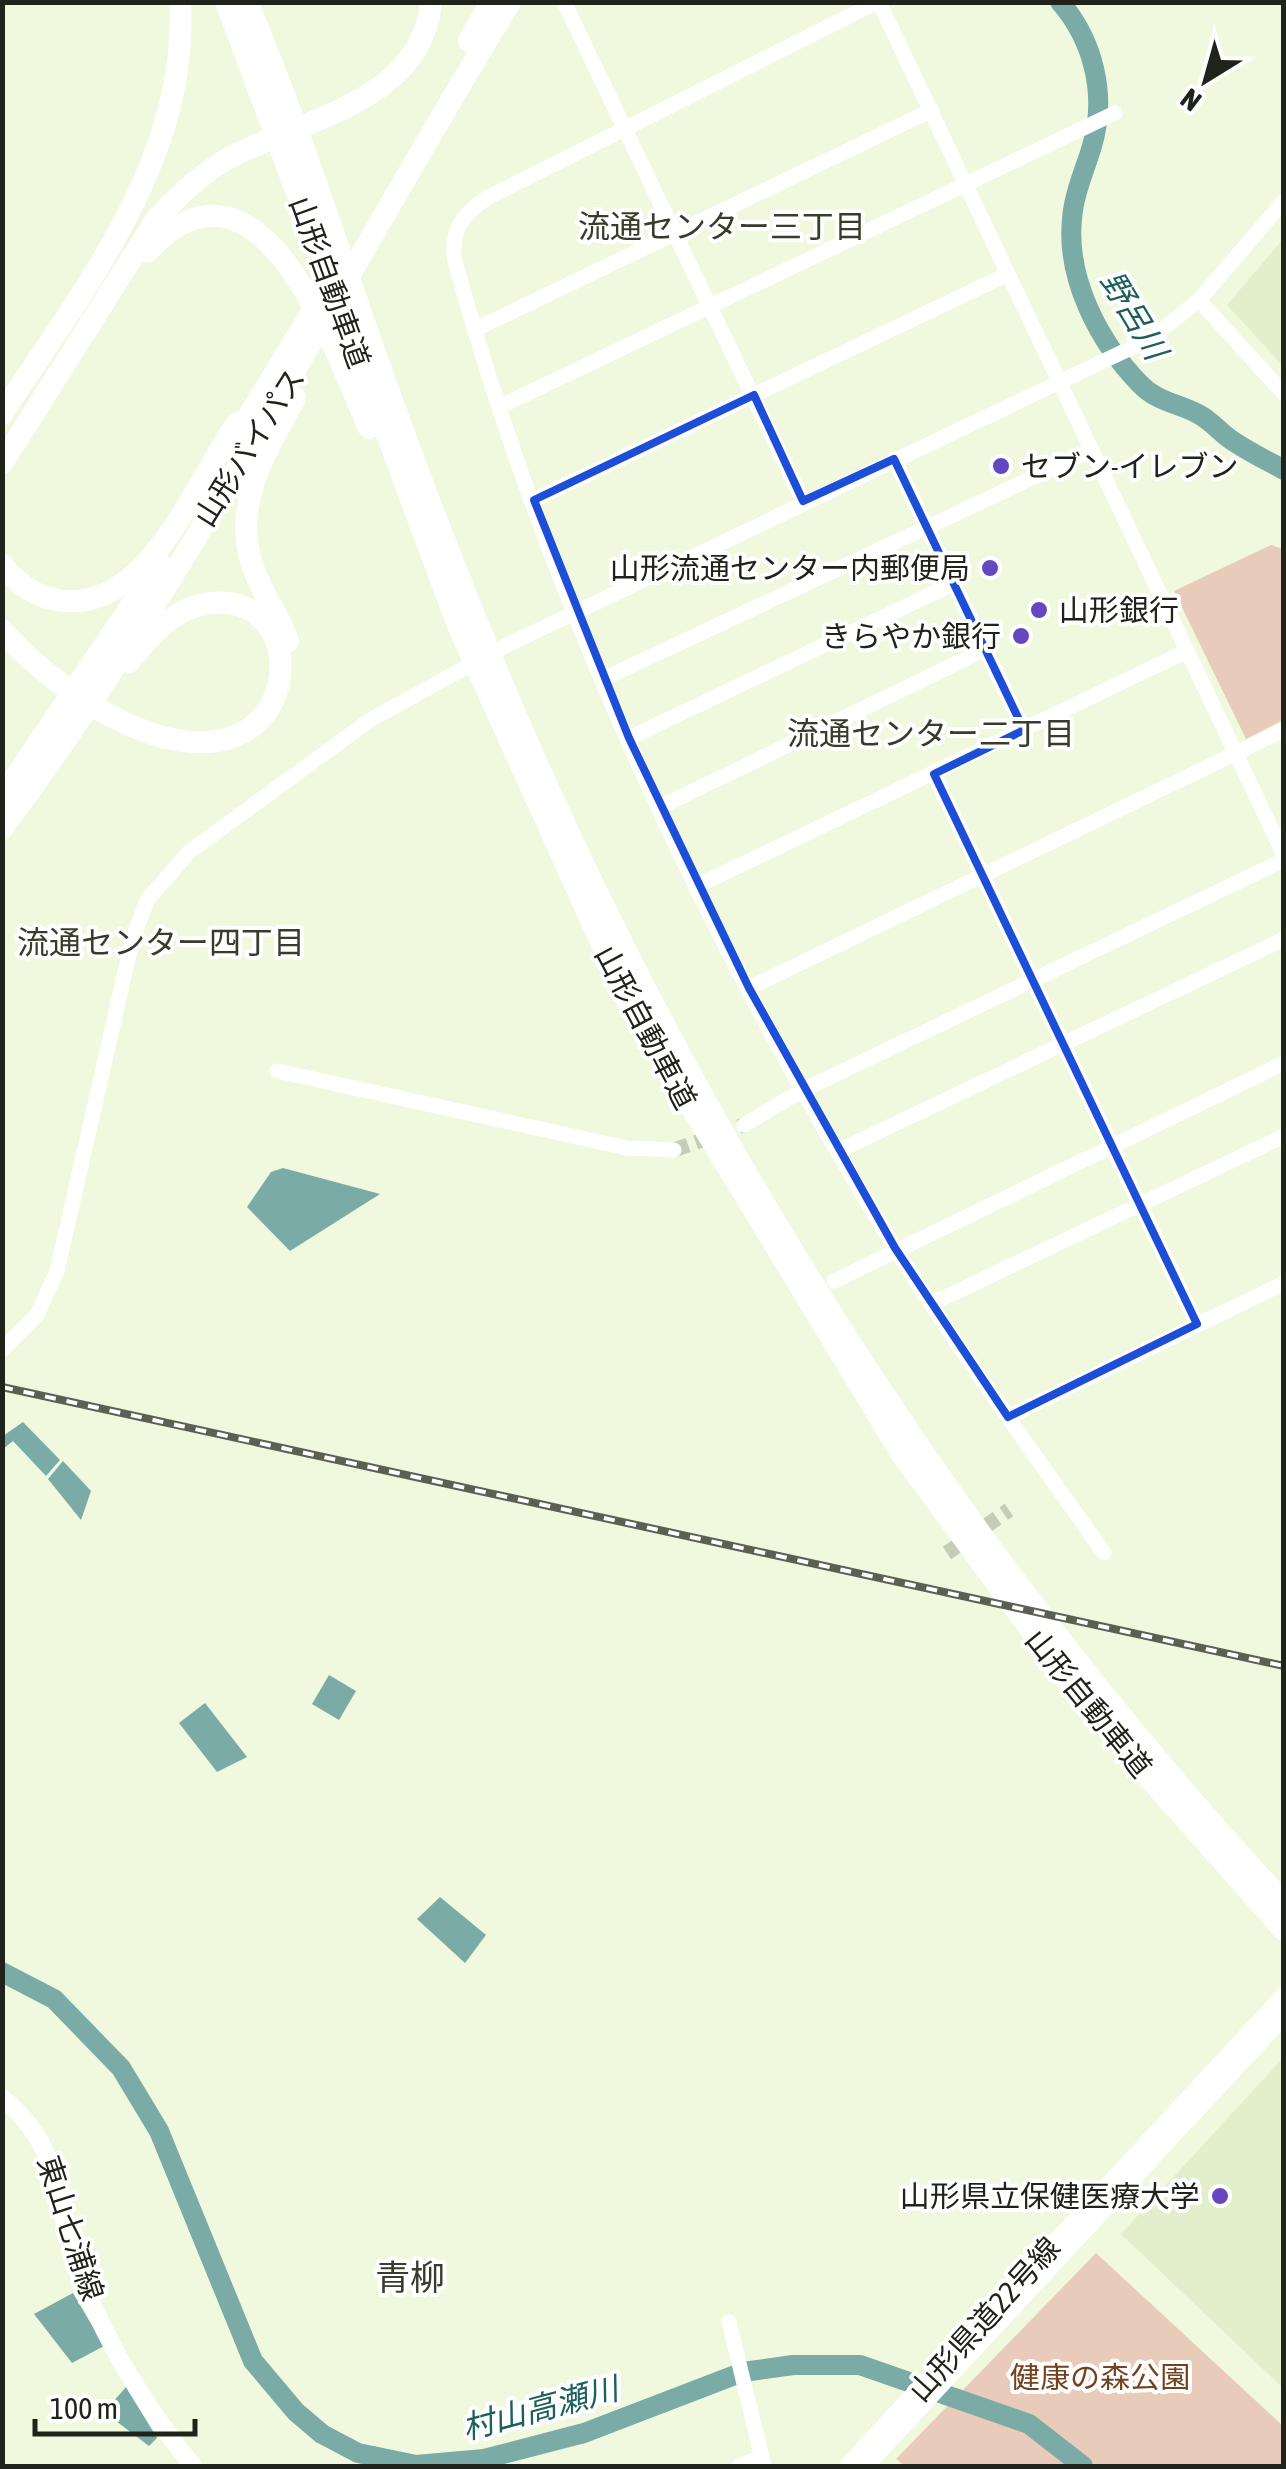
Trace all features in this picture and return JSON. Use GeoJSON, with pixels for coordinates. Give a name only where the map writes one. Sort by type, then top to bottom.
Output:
{"type":"FeatureCollection","features":[{"type":"Feature","properties":{"kind":"highway"},"geometry":{"type":"LineString","coordinates":[[2,414],[100,264],[145,178],[161,134],[178,46],[180,2]]}},
{"type":"Feature","properties":{"kind":"highway","name":"山形自動車道"},"geometry":{"type":"LineString","coordinates":[[226,2],[273,80]]}},
{"type":"Feature","properties":{"kind":"highway","name":"山形自動車道"},"geometry":{"type":"LineString","coordinates":[[247,2],[359,363],[629,1004],[861,1393],[1061,1655],[1143,1771],[1284,1930]]}},
{"type":"Feature","properties":{"kind":"highway"},"geometry":{"type":"LineString","coordinates":[[268,2],[273,80]]}},
{"type":"Feature","properties":{"kind":"highway"},"geometry":{"type":"LineString","coordinates":[[100,264],[170,190],[196,170],[246,140],[366,86],[408,42],[420,2]]}},
{"type":"Feature","properties":{"kind":"highway"},"geometry":{"type":"LineString","coordinates":[[2,460],[158,217],[206,173],[230,158],[356,102],[392,79],[421,39],[431,2]]}},
{"type":"Feature","properties":{"kind":"highway","name":"山形バイパス"},"geometry":{"type":"LineString","coordinates":[[2,796],[300,349],[491,2]]}},
{"type":"Feature","properties":{"kind":"highway","name":"山形バイパス"},"geometry":{"type":"LineString","coordinates":[[3,828],[73,732],[510,2]]}},
{"type":"Feature","properties":{"kind":"highway"},"geometry":{"type":"LineString","coordinates":[[104,302],[163,235],[190,222],[215,218],[266,238],[359,363],[468,622]]}},
{"type":"Feature","properties":{"kind":"highway"},"geometry":{"type":"LineString","coordinates":[[2,564],[28,590],[62,602],[94,600],[134,578],[300,349]]}},
{"type":"Feature","properties":{"kind":"highway"},"geometry":{"type":"LineString","coordinates":[[2,647],[134,732],[197,754],[236,749],[262,735],[287,701],[292,651],[252,566],[244,518],[264,456],[304,382],[300,349]]}},
{"type":"Feature","properties":{"kind":"highway"},"geometry":{"type":"LineString","coordinates":[[3,828],[49,781],[131,659],[164,622],[184,609],[228,603],[254,613],[274,636],[280,650],[278,691],[264,717],[252,727],[206,743],[134,732]]}},
{"type":"Feature","properties":{"kind":"highway"},"geometry":{"type":"LineString","coordinates":[[2,630],[39,673]]}},
{"type":"Feature","properties":{"kind":"highway","name":"山形自動車道"},"geometry":{"type":"LineString","coordinates":[[1061,1655],[1284,1903]]}},
{"type":"Feature","properties":{"kind":"main road","name":"山形県道22号線"},"geometry":{"type":"LineString","coordinates":[[866,2466],[974,2330],[1284,1996]]}},
{"type":"Feature","properties":{"kind":"main road","name":"山形県道22号線"},"geometry":{"type":"LineString","coordinates":[[848,2466],[894,2429],[974,2352],[1284,2015]]}},
{"type":"Feature","properties":{"kind":"main road","name":"東山七浦線"},"geometry":{"type":"LineString","coordinates":[[2,2098],[39,2134],[55,2170],[82,2282],[138,2388],[193,2466]]}},
{"type":"Feature","properties":{"kind":"street"},"geometry":{"type":"LineString","coordinates":[[564,2],[803,501]]}},
{"type":"Feature","properties":{"kind":"street"},"geometry":{"type":"LineString","coordinates":[[744,1125],[804,1090],[1284,857],[1092,450],[1067,380],[1008,274],[878,2],[487,198],[460,221],[453,238],[454,257],[501,406],[576,613],[697,886],[804,1090],[895,1248],[1104,1553]]}},
{"type":"Feature","properties":{"kind":"street"},"geometry":{"type":"LineString","coordinates":[[476,329],[932,110]]}},
{"type":"Feature","properties":{"kind":"street"},"geometry":{"type":"LineString","coordinates":[[501,406],[1111,116]]}},
{"type":"Feature","properties":{"kind":"street"},"geometry":{"type":"LineString","coordinates":[[2,1350],[38,1315],[49,1292],[77,1188],[132,937],[148,898],[168,872],[232,818],[370,720],[803,501],[1150,339],[1199,300],[1284,201]]}},
{"type":"Feature","properties":{"kind":"street"},"geometry":{"type":"LineString","coordinates":[[534,500],[1008,274]]}},
{"type":"Feature","properties":{"kind":"street"},"geometry":{"type":"LineString","coordinates":[[1199,300],[1284,394]]}},
{"type":"Feature","properties":{"kind":"street"},"geometry":{"type":"LineString","coordinates":[[603,679],[1092,450]]}},
{"type":"Feature","properties":{"kind":"street"},"geometry":{"type":"LineString","coordinates":[[894,459],[1024,730]]}},
{"type":"Feature","properties":{"kind":"street"},"geometry":{"type":"LineString","coordinates":[[629,738],[955,582]]}},
{"type":"Feature","properties":{"kind":"street"},"geometry":{"type":"LineString","coordinates":[[660,807],[986,649]]}},
{"type":"Feature","properties":{"kind":"street"},"geometry":{"type":"LineString","coordinates":[[697,886],[1187,651]]}},
{"type":"Feature","properties":{"kind":"street"},"geometry":{"type":"LineString","coordinates":[[749,988],[1284,730]]}},
{"type":"Feature","properties":{"kind":"street"},"geometry":{"type":"LineString","coordinates":[[934,774],[1196,1324]]}},
{"type":"Feature","properties":{"kind":"street"},"geometry":{"type":"LineString","coordinates":[[838,1151],[1284,939]]}},
{"type":"Feature","properties":{"kind":"street"},"geometry":{"type":"LineString","coordinates":[[834,1281],[895,1248],[1284,1063]]}},
{"type":"Feature","properties":{"kind":"street"},"geometry":{"type":"LineString","coordinates":[[276,1071],[627,1148],[674,1150]]}},
{"type":"Feature","properties":{"kind":"street"},"geometry":{"type":"LineString","coordinates":[[931,1304],[1284,1136]]}},
{"type":"Feature","properties":{"kind":"street"},"geometry":{"type":"LineString","coordinates":[[1008,1417],[1284,1283]]}},
{"type":"Feature","properties":{"kind":"street"},"geometry":{"type":"LineString","coordinates":[[728,2322],[763,2462],[739,2466]]}},
{"type":"Feature","properties":{"kind":"highlighted area"},"geometry":{"type":"Polygon","coordinates":[[[754,395],[803,501],[894,459],[1024,730],[934,774],[1197,1324],[1008,1417],[895,1248],[749,988],[629,738],[534,500],[754,395]]]}},
{"type":"Feature","properties":{"kind":"shaded area"},"geometry":{"type":"Polygon","coordinates":[[[1283,239],[1283,366],[1227,305],[1283,239]]]}},
{"type":"Feature","properties":{"kind":"shaded area","name":"山形県立保健医療大学"},"geometry":{"type":"Polygon","coordinates":[[[1283,2058],[1283,2388],[1121,2234],[1283,2058]]]}},
{"type":"Feature","properties":{"kind":"green space"},"geometry":{"type":"Polygon","coordinates":[[[1271,545],[1283,549],[1283,720],[1246,739],[1174,591],[1271,545]]]}},
{"type":"Feature","properties":{"kind":"green space","name":"健康の森公園"},"geometry":{"type":"Polygon","coordinates":[[[1096,2253],[1283,2426],[1283,2466],[905,2466],[896,2459],[1096,2253]]]}},
{"type":"Feature","properties":{"kind":"water"},"geometry":{"type":"Polygon","coordinates":[[[283,1168],[380,1194],[290,1251],[247,1207],[271,1172],[283,1168]]]}},
{"type":"Feature","properties":{"kind":"water"},"geometry":{"type":"Polygon","coordinates":[[[23,1422],[60,1460],[46,1476],[13,1441],[3,1449],[3,1436],[23,1422]]]}},
{"type":"Feature","properties":{"kind":"water"},"geometry":{"type":"Polygon","coordinates":[[[63,1461],[91,1491],[81,1520],[48,1479],[63,1461]]]}},
{"type":"Feature","properties":{"kind":"water"},"geometry":{"type":"Polygon","coordinates":[[[329,1675],[356,1691],[339,1720],[312,1704],[329,1675]]]}},
{"type":"Feature","properties":{"kind":"water"},"geometry":{"type":"Polygon","coordinates":[[[205,1703],[247,1757],[217,1772],[179,1723],[205,1703]]]}},
{"type":"Feature","properties":{"kind":"water"},"geometry":{"type":"Polygon","coordinates":[[[440,1897],[486,1935],[465,1963],[417,1919],[440,1897]]]}},
{"type":"Feature","properties":{"kind":"water"},"geometry":{"type":"Polygon","coordinates":[[[73,2293],[104,2346],[72,2363],[34,2314],[73,2293]]]}},
{"type":"Feature","properties":{"kind":"water"},"geometry":{"type":"Polygon","coordinates":[[[126,2387],[157,2438],[149,2446],[104,2412],[126,2387]]]}},
{"type":"Feature","properties":{"kind":"waterway","name":"野呂川"},"geometry":{"type":"LineString","coordinates":[[1060,2],[1089,52],[1097,89],[1096,127],[1072,219],[1074,264],[1088,308],[1111,349],[1147,390],[1200,415],[1236,443],[1284,470]]}},
{"type":"Feature","properties":{"kind":"waterway","name":"村山高瀬川"},"geometry":{"type":"LineString","coordinates":[[2,1972],[54,1999],[121,2068],[159,2131],[253,2361],[296,2412],[322,2434],[358,2453],[416,2465],[484,2459],[584,2433],[743,2372],[793,2365],[860,2365],[1029,2424],[1083,2466]]}},
{"type":"Feature","properties":{"kind":"tunnel"},"geometry":{"type":"LineString","coordinates":[[674,1150],[744,1125]]}},
{"type":"Feature","properties":{"kind":"tunnel"},"geometry":{"type":"LineString","coordinates":[[947,1553],[1009,1510]]}},
{"type":"Feature","properties":{"kind":"railway"},"geometry":{"type":"LineString","coordinates":[[2,1387],[1284,1666]]}},
{"type":"Feature","properties":{"kind":"place","name":"セブン-イレブン"},"geometry":{"type":"Point","coordinates":[1001,466]}},
{"type":"Feature","properties":{"kind":"place","name":"山形流通センター内郵便局"},"geometry":{"type":"Point","coordinates":[990,568]}},
{"type":"Feature","properties":{"kind":"place","name":"山形銀行"},"geometry":{"type":"Point","coordinates":[1039,610]}},
{"type":"Feature","properties":{"kind":"place","name":"きらやか銀行"},"geometry":{"type":"Point","coordinates":[1021,636]}},
{"type":"Feature","properties":{"kind":"place","name":"山形県立保健医療大学"},"geometry":{"type":"Point","coordinates":[1220,2196]}},
{"type":"Feature","properties":{"kind":"district","name":"流通センター三丁目"},"geometry":{"type":"Point","coordinates":[722,226]}},
{"type":"Feature","properties":{"kind":"district","name":"流通センター二丁目"},"geometry":{"type":"Point","coordinates":[931,733]}},
{"type":"Feature","properties":{"kind":"district","name":"流通センター四丁目"},"geometry":{"type":"Point","coordinates":[161,942]}},
{"type":"Feature","properties":{"kind":"district","name":"青柳"},"geometry":{"type":"Point","coordinates":[410,2277]}}]}
